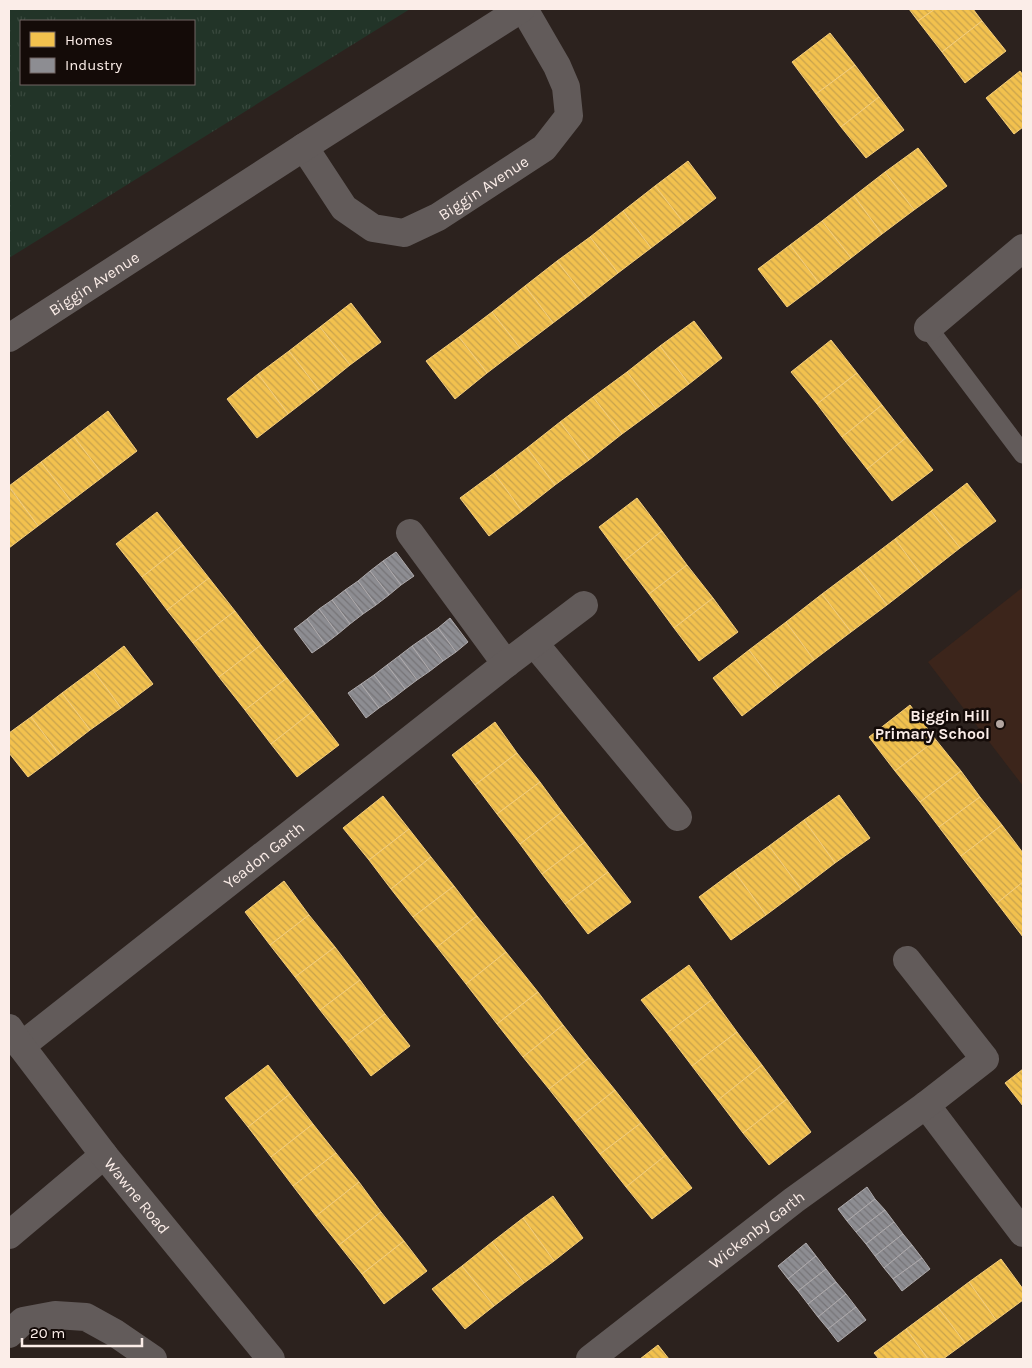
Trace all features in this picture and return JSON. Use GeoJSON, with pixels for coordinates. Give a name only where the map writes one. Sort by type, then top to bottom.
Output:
{"type":"FeatureCollection","features":[{"type":"Feature","properties":{"kind":"street","name":"Biggin Avenue"},"geometry":{"type":"LineString","coordinates":[[9,338],[304,147],[523,9],[548,50],[566,87],[569,116],[544,148],[438,217],[404,233],[373,228],[344,208],[304,147]]}},
{"type":"Feature","properties":{"kind":"street"},"geometry":{"type":"LineString","coordinates":[[928,328],[1023,248]]}},
{"type":"Feature","properties":{"kind":"street"},"geometry":{"type":"LineString","coordinates":[[410,534],[506,664]]}},
{"type":"Feature","properties":{"kind":"street","name":"Yeadon Garth"},"geometry":{"type":"LineString","coordinates":[[15,1037],[584,605]]}},
{"type":"Feature","properties":{"kind":"street"},"geometry":{"type":"LineString","coordinates":[[534,643],[678,817]]}},
{"type":"Feature","properties":{"kind":"street","name":"Wickenby Garth"},"geometry":{"type":"LineString","coordinates":[[590,1359],[794,1200],[926,1105],[985,1059],[907,960]]}},
{"type":"Feature","properties":{"kind":"street","name":"Wawne Road"},"geometry":{"type":"LineString","coordinates":[[15,1037],[104,1155],[271,1359]]}},
{"type":"Feature","properties":{"kind":"street"},"geometry":{"type":"LineString","coordinates":[[926,1105],[1023,1233]]}},
{"type":"Feature","properties":{"kind":"street"},"geometry":{"type":"LineString","coordinates":[[9,1235],[104,1155]]}},
{"type":"Feature","properties":{"kind":"street"},"geometry":{"type":"LineString","coordinates":[[9,1334],[23,1321],[55,1315],[86,1317],[115,1333],[153,1359]]}},
{"type":"Feature","properties":{"kind":"lane"},"geometry":{"type":"LineString","coordinates":[[928,328],[1023,454]]}},
{"type":"Feature","properties":{"kind":"shaded area","name":"Biggin Hill Primary School"},"geometry":{"type":"Polygon","coordinates":[[[1023,587],[1023,786],[928,662],[1023,587]]]}},
{"type":"Feature","properties":{"kind":"green space"},"geometry":{"type":"Polygon","coordinates":[[[9,9],[410,9],[9,258],[9,9]]]}},
{"type":"Feature","properties":{"kind":"building: Homes"},"geometry":{"type":"Polygon","coordinates":[[[909,9],[935,9],[918,21],[909,9]]]}},
{"type":"Feature","properties":{"kind":"building: Homes"},"geometry":{"type":"Polygon","coordinates":[[[935,9],[973,9],[982,21],[942,52],[918,21],[935,9]]]}},
{"type":"Feature","properties":{"kind":"building: Homes"},"geometry":{"type":"Polygon","coordinates":[[[982,21],[1006,51],[965,83],[942,52],[982,21]]]}},
{"type":"Feature","properties":{"kind":"building: Homes"},"geometry":{"type":"Polygon","coordinates":[[[830,33],[855,65],[816,94],[792,62],[830,33]]]}},
{"type":"Feature","properties":{"kind":"building: Homes"},"geometry":{"type":"Polygon","coordinates":[[[855,65],[879,97],[841,127],[816,94],[855,65]]]}},
{"type":"Feature","properties":{"kind":"building: Homes"},"geometry":{"type":"Polygon","coordinates":[[[1020,71],[1023,75],[1023,127],[1014,134],[986,98],[1020,71]]]}},
{"type":"Feature","properties":{"kind":"building: Homes"},"geometry":{"type":"Polygon","coordinates":[[[879,97],[904,130],[866,158],[841,127],[879,97]]]}},
{"type":"Feature","properties":{"kind":"building: Homes"},"geometry":{"type":"Polygon","coordinates":[[[918,148],[947,186],[914,210],[885,172],[918,148]]]}},
{"type":"Feature","properties":{"kind":"building: Homes"},"geometry":{"type":"Polygon","coordinates":[[[688,161],[716,198],[684,223],[655,186],[688,161]]]}},
{"type":"Feature","properties":{"kind":"building: Homes"},"geometry":{"type":"Polygon","coordinates":[[[885,172],[914,210],[882,234],[854,196],[885,172]]]}},
{"type":"Feature","properties":{"kind":"building: Homes"},"geometry":{"type":"Polygon","coordinates":[[[655,186],[684,223],[651,248],[623,211],[655,186]]]}},
{"type":"Feature","properties":{"kind":"building: Homes"},"geometry":{"type":"Polygon","coordinates":[[[854,196],[882,234],[851,258],[822,221],[854,196]]]}},
{"type":"Feature","properties":{"kind":"building: Homes"},"geometry":{"type":"Polygon","coordinates":[[[623,211],[651,248],[618,273],[590,237],[623,211]]]}},
{"type":"Feature","properties":{"kind":"building: Homes"},"geometry":{"type":"Polygon","coordinates":[[[822,221],[851,258],[819,283],[790,245],[822,221]]]}},
{"type":"Feature","properties":{"kind":"building: Homes"},"geometry":{"type":"Polygon","coordinates":[[[590,237],[618,273],[586,298],[557,261],[590,237]]]}},
{"type":"Feature","properties":{"kind":"building: Homes"},"geometry":{"type":"Polygon","coordinates":[[[790,245],[819,283],[787,307],[758,269],[790,245]]]}},
{"type":"Feature","properties":{"kind":"building: Homes"},"geometry":{"type":"Polygon","coordinates":[[[557,261],[586,298],[553,323],[525,286],[557,261]]]}},
{"type":"Feature","properties":{"kind":"building: Homes"},"geometry":{"type":"Polygon","coordinates":[[[525,286],[553,323],[520,348],[492,312],[525,286]]]}},
{"type":"Feature","properties":{"kind":"building: Homes"},"geometry":{"type":"Polygon","coordinates":[[[351,303],[381,342],[350,365],[320,327],[351,303]]]}},
{"type":"Feature","properties":{"kind":"building: Homes"},"geometry":{"type":"Polygon","coordinates":[[[492,312],[520,348],[487,373],[459,337],[492,312]]]}},
{"type":"Feature","properties":{"kind":"building: Homes"},"geometry":{"type":"Polygon","coordinates":[[[694,321],[722,358],[689,384],[660,346],[694,321]]]}},
{"type":"Feature","properties":{"kind":"building: Homes"},"geometry":{"type":"Polygon","coordinates":[[[320,327],[350,365],[319,390],[289,351],[320,327]]]}},
{"type":"Feature","properties":{"kind":"building: Homes"},"geometry":{"type":"Polygon","coordinates":[[[459,337],[487,373],[455,399],[426,361],[459,337]]]}},
{"type":"Feature","properties":{"kind":"building: Homes"},"geometry":{"type":"Polygon","coordinates":[[[831,340],[857,373],[817,404],[791,372],[831,340]]]}},
{"type":"Feature","properties":{"kind":"building: Homes"},"geometry":{"type":"Polygon","coordinates":[[[660,346],[689,384],[656,409],[627,372],[660,346]]]}},
{"type":"Feature","properties":{"kind":"building: Homes"},"geometry":{"type":"Polygon","coordinates":[[[289,351],[319,390],[288,414],[258,374],[289,351]]]}},
{"type":"Feature","properties":{"kind":"building: Homes"},"geometry":{"type":"Polygon","coordinates":[[[627,372],[656,409],[622,434],[593,397],[627,372]]]}},
{"type":"Feature","properties":{"kind":"building: Homes"},"geometry":{"type":"Polygon","coordinates":[[[857,373],[882,405],[842,437],[817,404],[857,373]]]}},
{"type":"Feature","properties":{"kind":"building: Homes"},"geometry":{"type":"Polygon","coordinates":[[[258,374],[288,414],[257,438],[227,399],[258,374]]]}},
{"type":"Feature","properties":{"kind":"building: Homes"},"geometry":{"type":"Polygon","coordinates":[[[593,397],[622,434],[589,460],[560,422],[593,397]]]}},
{"type":"Feature","properties":{"kind":"building: Homes"},"geometry":{"type":"Polygon","coordinates":[[[882,405],[907,437],[867,469],[842,437],[882,405]]]}},
{"type":"Feature","properties":{"kind":"building: Homes"},"geometry":{"type":"Polygon","coordinates":[[[108,411],[137,451],[104,476],[74,437],[108,411]]]}},
{"type":"Feature","properties":{"kind":"building: Homes"},"geometry":{"type":"Polygon","coordinates":[[[560,422],[589,460],[555,485],[527,448],[560,422]]]}},
{"type":"Feature","properties":{"kind":"building: Homes"},"geometry":{"type":"Polygon","coordinates":[[[74,437],[104,476],[71,501],[41,462],[74,437]]]}},
{"type":"Feature","properties":{"kind":"building: Homes"},"geometry":{"type":"Polygon","coordinates":[[[907,437],[933,470],[892,501],[867,469],[907,437]]]}},
{"type":"Feature","properties":{"kind":"building: Homes"},"geometry":{"type":"Polygon","coordinates":[[[527,448],[555,485],[522,511],[494,473],[527,448]]]}},
{"type":"Feature","properties":{"kind":"building: Homes"},"geometry":{"type":"Polygon","coordinates":[[[41,462],[71,501],[38,526],[9,486],[41,462]]]}},
{"type":"Feature","properties":{"kind":"building: Homes"},"geometry":{"type":"Polygon","coordinates":[[[494,473],[522,511],[489,536],[460,498],[494,473]]]}},
{"type":"Feature","properties":{"kind":"building: Homes"},"geometry":{"type":"Polygon","coordinates":[[[967,483],[996,521],[960,548],[931,511],[967,483]]]}},
{"type":"Feature","properties":{"kind":"building: Homes"},"geometry":{"type":"Polygon","coordinates":[[[9,487],[38,526],[9,548],[9,487]]]}},
{"type":"Feature","properties":{"kind":"building: Homes"},"geometry":{"type":"Polygon","coordinates":[[[637,498],[662,531],[624,561],[599,527],[637,498]]]}},
{"type":"Feature","properties":{"kind":"building: Homes"},"geometry":{"type":"Polygon","coordinates":[[[931,511],[960,548],[923,577],[895,539],[931,511]]]}},
{"type":"Feature","properties":{"kind":"building: Homes"},"geometry":{"type":"Polygon","coordinates":[[[157,512],[183,545],[142,577],[116,544],[157,512]]]}},
{"type":"Feature","properties":{"kind":"building: Homes"},"geometry":{"type":"Polygon","coordinates":[[[662,531],[687,565],[649,594],[624,561],[662,531]]]}},
{"type":"Feature","properties":{"kind":"building: Homes"},"geometry":{"type":"Polygon","coordinates":[[[895,539],[923,577],[887,605],[858,567],[895,539]]]}},
{"type":"Feature","properties":{"kind":"building: Homes"},"geometry":{"type":"Polygon","coordinates":[[[183,545],[209,578],[167,610],[142,577],[183,545]]]}},
{"type":"Feature","properties":{"kind":"building: Homes"},"geometry":{"type":"Polygon","coordinates":[[[687,565],[713,598],[674,628],[649,594],[687,565]]]}},
{"type":"Feature","properties":{"kind":"building: Homes"},"geometry":{"type":"Polygon","coordinates":[[[858,567],[887,605],[851,632],[822,594],[858,567]]]}},
{"type":"Feature","properties":{"kind":"building: Homes"},"geometry":{"type":"Polygon","coordinates":[[[209,578],[235,611],[193,643],[167,610],[209,578]]]}},
{"type":"Feature","properties":{"kind":"building: Homes"},"geometry":{"type":"Polygon","coordinates":[[[822,594],[851,632],[814,660],[786,622],[822,594]]]}},
{"type":"Feature","properties":{"kind":"building: Homes"},"geometry":{"type":"Polygon","coordinates":[[[713,598],[738,632],[699,661],[674,628],[713,598]]]}},
{"type":"Feature","properties":{"kind":"building: Homes"},"geometry":{"type":"Polygon","coordinates":[[[235,611],[261,645],[219,677],[193,643],[235,611]]]}},
{"type":"Feature","properties":{"kind":"building: Homes"},"geometry":{"type":"Polygon","coordinates":[[[786,622],[814,660],[778,688],[749,650],[786,622]]]}},
{"type":"Feature","properties":{"kind":"building: Homes"},"geometry":{"type":"Polygon","coordinates":[[[261,645],[287,678],[245,710],[219,677],[261,645]]]}},
{"type":"Feature","properties":{"kind":"building: Homes"},"geometry":{"type":"Polygon","coordinates":[[[124,646],[153,684],[121,708],[93,670],[124,646]]]}},
{"type":"Feature","properties":{"kind":"building: Homes"},"geometry":{"type":"Polygon","coordinates":[[[749,650],[778,688],[742,716],[713,678],[749,650]]]}},
{"type":"Feature","properties":{"kind":"building: Homes"},"geometry":{"type":"Polygon","coordinates":[[[93,670],[121,708],[90,730],[62,693],[93,670]]]}},
{"type":"Feature","properties":{"kind":"building: Homes"},"geometry":{"type":"Polygon","coordinates":[[[287,678],[313,711],[271,744],[245,710],[287,678]]]}},
{"type":"Feature","properties":{"kind":"building: Homes"},"geometry":{"type":"Polygon","coordinates":[[[62,693],[90,730],[59,754],[31,717],[62,693]]]}},
{"type":"Feature","properties":{"kind":"building: Homes"},"geometry":{"type":"Polygon","coordinates":[[[910,705],[936,740],[895,771],[869,737],[910,705]]]}},
{"type":"Feature","properties":{"kind":"building: Homes"},"geometry":{"type":"Polygon","coordinates":[[[313,711],[339,745],[297,777],[271,744],[313,711]]]}},
{"type":"Feature","properties":{"kind":"building: Homes"},"geometry":{"type":"Polygon","coordinates":[[[31,717],[59,754],[28,777],[9,753],[9,733],[31,717]]]}},
{"type":"Feature","properties":{"kind":"building: Homes"},"geometry":{"type":"Polygon","coordinates":[[[495,722],[517,753],[475,785],[452,755],[495,722]]]}},
{"type":"Feature","properties":{"kind":"building: Homes"},"geometry":{"type":"Polygon","coordinates":[[[936,740],[961,771],[920,802],[895,771],[936,740]]]}},
{"type":"Feature","properties":{"kind":"building: Homes"},"geometry":{"type":"Polygon","coordinates":[[[517,753],[540,782],[497,814],[475,785],[517,753]]]}},
{"type":"Feature","properties":{"kind":"building: Homes"},"geometry":{"type":"Polygon","coordinates":[[[961,771],[980,797],[939,827],[920,802],[961,771]]]}},
{"type":"Feature","properties":{"kind":"building: Homes"},"geometry":{"type":"Polygon","coordinates":[[[540,782],[562,812],[520,844],[497,814],[540,782]]]}},
{"type":"Feature","properties":{"kind":"building: Homes"},"geometry":{"type":"Polygon","coordinates":[[[839,795],[870,838],[835,863],[804,820],[839,795]]]}},
{"type":"Feature","properties":{"kind":"building: Homes"},"geometry":{"type":"Polygon","coordinates":[[[383,796],[409,829],[369,860],[343,828],[383,796]]]}},
{"type":"Feature","properties":{"kind":"building: Homes"},"geometry":{"type":"Polygon","coordinates":[[[980,797],[1002,825],[961,856],[939,827],[980,797]]]}},
{"type":"Feature","properties":{"kind":"building: Homes"},"geometry":{"type":"Polygon","coordinates":[[[562,812],[585,842],[542,874],[520,844],[562,812]]]}},
{"type":"Feature","properties":{"kind":"building: Homes"},"geometry":{"type":"Polygon","coordinates":[[[804,820],[835,863],[801,889],[769,846],[804,820]]]}},
{"type":"Feature","properties":{"kind":"building: Homes"},"geometry":{"type":"Polygon","coordinates":[[[1002,825],[1023,853],[1023,882],[997,903],[961,856],[1002,825]]]}},
{"type":"Feature","properties":{"kind":"building: Homes"},"geometry":{"type":"Polygon","coordinates":[[[409,829],[431,857],[391,889],[369,860],[409,829]]]}},
{"type":"Feature","properties":{"kind":"building: Homes"},"geometry":{"type":"Polygon","coordinates":[[[585,842],[608,872],[565,904],[542,874],[585,842]]]}},
{"type":"Feature","properties":{"kind":"building: Homes"},"geometry":{"type":"Polygon","coordinates":[[[769,846],[801,889],[766,915],[734,871],[769,846]]]}},
{"type":"Feature","properties":{"kind":"building: Homes"},"geometry":{"type":"Polygon","coordinates":[[[431,857],[454,886],[413,917],[391,889],[431,857]]]}},
{"type":"Feature","properties":{"kind":"building: Homes"},"geometry":{"type":"Polygon","coordinates":[[[734,871],[766,915],[731,940],[699,897],[734,871]]]}},
{"type":"Feature","properties":{"kind":"building: Homes"},"geometry":{"type":"Polygon","coordinates":[[[608,872],[631,902],[588,934],[565,904],[608,872]]]}},
{"type":"Feature","properties":{"kind":"building: Homes"},"geometry":{"type":"Polygon","coordinates":[[[284,881],[309,915],[270,945],[245,912],[284,881]]]}},
{"type":"Feature","properties":{"kind":"building: Homes"},"geometry":{"type":"Polygon","coordinates":[[[1023,882],[1023,937],[997,903],[1023,882]]]}},
{"type":"Feature","properties":{"kind":"building: Homes"},"geometry":{"type":"Polygon","coordinates":[[[454,886],[477,916],[437,947],[413,917],[454,886]]]}},
{"type":"Feature","properties":{"kind":"building: Homes"},"geometry":{"type":"Polygon","coordinates":[[[309,915],[335,947],[295,977],[270,945],[309,915]]]}},
{"type":"Feature","properties":{"kind":"building: Homes"},"geometry":{"type":"Polygon","coordinates":[[[477,916],[506,952],[466,984],[437,947],[477,916]]]}},
{"type":"Feature","properties":{"kind":"building: Homes"},"geometry":{"type":"Polygon","coordinates":[[[335,947],[360,980],[320,1010],[295,977],[335,947]]]}},
{"type":"Feature","properties":{"kind":"building: Homes"},"geometry":{"type":"Polygon","coordinates":[[[506,952],[538,992],[497,1024],[466,984],[506,952]]]}},
{"type":"Feature","properties":{"kind":"building: Homes"},"geometry":{"type":"Polygon","coordinates":[[[689,965],[713,999],[667,1033],[641,1000],[689,965]]]}},
{"type":"Feature","properties":{"kind":"building: Homes"},"geometry":{"type":"Polygon","coordinates":[[[360,980],[385,1014],[346,1043],[320,1010],[360,980]]]}},
{"type":"Feature","properties":{"kind":"building: Homes"},"geometry":{"type":"Polygon","coordinates":[[[538,992],[563,1025],[523,1057],[497,1024],[538,992]]]}},
{"type":"Feature","properties":{"kind":"building: Homes"},"geometry":{"type":"Polygon","coordinates":[[[713,999],[737,1032],[692,1066],[667,1033],[713,999]]]}},
{"type":"Feature","properties":{"kind":"building: Homes"},"geometry":{"type":"Polygon","coordinates":[[[385,1014],[410,1046],[371,1076],[346,1043],[385,1014]]]}},
{"type":"Feature","properties":{"kind":"building: Homes"},"geometry":{"type":"Polygon","coordinates":[[[563,1025],[589,1058],[549,1089],[523,1057],[563,1025]]]}},
{"type":"Feature","properties":{"kind":"building: Homes"},"geometry":{"type":"Polygon","coordinates":[[[737,1032],[762,1065],[718,1100],[692,1066],[737,1032]]]}},
{"type":"Feature","properties":{"kind":"building: Homes"},"geometry":{"type":"Polygon","coordinates":[[[589,1058],[615,1090],[575,1122],[549,1089],[589,1058]]]}},
{"type":"Feature","properties":{"kind":"building: Homes"},"geometry":{"type":"Polygon","coordinates":[[[268,1065],[290,1094],[248,1127],[225,1098],[268,1065]]]}},
{"type":"Feature","properties":{"kind":"building: Homes"},"geometry":{"type":"Polygon","coordinates":[[[762,1065],[787,1099],[743,1133],[718,1100],[762,1065]]]}},
{"type":"Feature","properties":{"kind":"building: Homes"},"geometry":{"type":"Polygon","coordinates":[[[1023,1069],[1023,1106],[1005,1083],[1023,1069]]]}},
{"type":"Feature","properties":{"kind":"building: Homes"},"geometry":{"type":"Polygon","coordinates":[[[615,1090],[641,1123],[600,1154],[575,1122],[615,1090]]]}},
{"type":"Feature","properties":{"kind":"building: Homes"},"geometry":{"type":"Polygon","coordinates":[[[290,1094],[313,1124],[271,1157],[248,1127],[290,1094]]]}},
{"type":"Feature","properties":{"kind":"building: Homes"},"geometry":{"type":"Polygon","coordinates":[[[787,1099],[811,1132],[769,1165],[743,1133],[787,1099]]]}},
{"type":"Feature","properties":{"kind":"building: Homes"},"geometry":{"type":"Polygon","coordinates":[[[641,1123],[666,1155],[626,1187],[600,1154],[641,1123]]]}},
{"type":"Feature","properties":{"kind":"building: Homes"},"geometry":{"type":"Polygon","coordinates":[[[313,1124],[336,1153],[293,1186],[271,1157],[313,1124]]]}},
{"type":"Feature","properties":{"kind":"building: Homes"},"geometry":{"type":"Polygon","coordinates":[[[336,1153],[359,1182],[316,1216],[293,1186],[336,1153]]]}},
{"type":"Feature","properties":{"kind":"building: Homes"},"geometry":{"type":"Polygon","coordinates":[[[666,1155],[692,1188],[652,1219],[626,1187],[666,1155]]]}},
{"type":"Feature","properties":{"kind":"building: Homes"},"geometry":{"type":"Polygon","coordinates":[[[359,1182],[381,1212],[339,1245],[316,1216],[359,1182]]]}},
{"type":"Feature","properties":{"kind":"building: Homes"},"geometry":{"type":"Polygon","coordinates":[[[553,1196],[583,1238],[554,1261],[523,1218],[553,1196]]]}},
{"type":"Feature","properties":{"kind":"building: Homes"},"geometry":{"type":"Polygon","coordinates":[[[381,1212],[404,1241],[362,1274],[339,1245],[381,1212]]]}},
{"type":"Feature","properties":{"kind":"building: Homes"},"geometry":{"type":"Polygon","coordinates":[[[523,1218],[554,1261],[524,1283],[492,1242],[523,1218]]]}},
{"type":"Feature","properties":{"kind":"building: Homes"},"geometry":{"type":"Polygon","coordinates":[[[404,1241],[427,1271],[384,1304],[362,1274],[404,1241]]]}},
{"type":"Feature","properties":{"kind":"building: Homes"},"geometry":{"type":"Polygon","coordinates":[[[492,1242],[524,1283],[494,1306],[462,1266],[492,1242]]]}},
{"type":"Feature","properties":{"kind":"building: Homes"},"geometry":{"type":"Polygon","coordinates":[[[1001,1259],[1023,1289],[1023,1300],[996,1320],[969,1282],[1001,1259]]]}},
{"type":"Feature","properties":{"kind":"building: Homes"},"geometry":{"type":"Polygon","coordinates":[[[462,1266],[494,1306],[465,1329],[432,1289],[462,1266]]]}},
{"type":"Feature","properties":{"kind":"building: Homes"},"geometry":{"type":"Polygon","coordinates":[[[969,1282],[996,1320],[965,1343],[937,1306],[969,1282]]]}},
{"type":"Feature","properties":{"kind":"building: Homes"},"geometry":{"type":"Polygon","coordinates":[[[937,1306],[965,1343],[943,1359],[928,1359],[906,1329],[937,1306]]]}},
{"type":"Feature","properties":{"kind":"building: Homes"},"geometry":{"type":"Polygon","coordinates":[[[906,1329],[928,1359],[879,1359],[874,1353],[906,1329]]]}},
{"type":"Feature","properties":{"kind":"building: Homes"},"geometry":{"type":"Polygon","coordinates":[[[658,1345],[669,1359],[640,1359],[658,1345]]]}},
{"type":"Feature","properties":{"kind":"building: Industry"},"geometry":{"type":"Polygon","coordinates":[[[396,552],[414,576],[401,585],[383,561],[396,552]]]}},
{"type":"Feature","properties":{"kind":"building: Industry"},"geometry":{"type":"Polygon","coordinates":[[[383,561],[401,585],[389,595],[370,571],[383,561]]]}},
{"type":"Feature","properties":{"kind":"building: Industry"},"geometry":{"type":"Polygon","coordinates":[[[370,571],[389,595],[376,605],[358,581],[370,571]]]}},
{"type":"Feature","properties":{"kind":"building: Industry"},"geometry":{"type":"Polygon","coordinates":[[[358,581],[376,605],[363,614],[345,590],[358,581]]]}},
{"type":"Feature","properties":{"kind":"building: Industry"},"geometry":{"type":"Polygon","coordinates":[[[345,590],[363,614],[350,624],[332,600],[345,590]]]}},
{"type":"Feature","properties":{"kind":"building: Industry"},"geometry":{"type":"Polygon","coordinates":[[[332,600],[350,624],[338,634],[319,609],[332,600]]]}},
{"type":"Feature","properties":{"kind":"building: Industry"},"geometry":{"type":"Polygon","coordinates":[[[319,609],[338,634],[325,644],[307,619],[319,609]]]}},
{"type":"Feature","properties":{"kind":"building: Industry"},"geometry":{"type":"Polygon","coordinates":[[[450,618],[468,642],[456,652],[438,628],[450,618]]]}},
{"type":"Feature","properties":{"kind":"building: Industry"},"geometry":{"type":"Polygon","coordinates":[[[307,619],[325,644],[312,653],[294,629],[307,619]]]}},
{"type":"Feature","properties":{"kind":"building: Industry"},"geometry":{"type":"Polygon","coordinates":[[[438,628],[456,652],[443,661],[425,637],[438,628]]]}},
{"type":"Feature","properties":{"kind":"building: Industry"},"geometry":{"type":"Polygon","coordinates":[[[425,637],[443,661],[430,671],[412,646],[425,637]]]}},
{"type":"Feature","properties":{"kind":"building: Industry"},"geometry":{"type":"Polygon","coordinates":[[[412,646],[430,671],[417,680],[399,656],[412,646]]]}},
{"type":"Feature","properties":{"kind":"building: Industry"},"geometry":{"type":"Polygon","coordinates":[[[399,656],[417,680],[405,689],[387,665],[399,656]]]}},
{"type":"Feature","properties":{"kind":"building: Industry"},"geometry":{"type":"Polygon","coordinates":[[[387,665],[405,689],[392,699],[374,675],[387,665]]]}},
{"type":"Feature","properties":{"kind":"building: Industry"},"geometry":{"type":"Polygon","coordinates":[[[374,675],[392,699],[379,708],[361,684],[374,675]]]}},
{"type":"Feature","properties":{"kind":"building: Industry"},"geometry":{"type":"Polygon","coordinates":[[[361,684],[379,708],[366,718],[348,693],[361,684]]]}},
{"type":"Feature","properties":{"kind":"building: Industry"},"geometry":{"type":"Polygon","coordinates":[[[867,1187],[875,1199],[847,1221],[838,1209],[867,1187]]]}},
{"type":"Feature","properties":{"kind":"building: Industry"},"geometry":{"type":"Polygon","coordinates":[[[875,1199],[885,1210],[856,1232],[847,1221],[875,1199]]]}},
{"type":"Feature","properties":{"kind":"building: Industry"},"geometry":{"type":"Polygon","coordinates":[[[885,1210],[894,1222],[866,1244],[856,1232],[885,1210]]]}},
{"type":"Feature","properties":{"kind":"building: Industry"},"geometry":{"type":"Polygon","coordinates":[[[894,1222],[903,1234],[875,1256],[866,1244],[894,1222]]]}},
{"type":"Feature","properties":{"kind":"building: Industry"},"geometry":{"type":"Polygon","coordinates":[[[903,1234],[912,1245],[884,1268],[875,1256],[903,1234]]]}},
{"type":"Feature","properties":{"kind":"building: Industry"},"geometry":{"type":"Polygon","coordinates":[[[806,1243],[816,1256],[788,1279],[778,1266],[806,1243]]]}},
{"type":"Feature","properties":{"kind":"building: Industry"},"geometry":{"type":"Polygon","coordinates":[[[912,1245],[922,1258],[893,1279],[884,1268],[912,1245]]]}},
{"type":"Feature","properties":{"kind":"building: Industry"},"geometry":{"type":"Polygon","coordinates":[[[816,1256],[826,1269],[798,1291],[788,1279],[816,1256]]]}},
{"type":"Feature","properties":{"kind":"building: Industry"},"geometry":{"type":"Polygon","coordinates":[[[922,1258],[930,1269],[902,1291],[893,1279],[922,1258]]]}},
{"type":"Feature","properties":{"kind":"building: Industry"},"geometry":{"type":"Polygon","coordinates":[[[826,1269],[836,1282],[808,1304],[798,1291],[826,1269]]]}},
{"type":"Feature","properties":{"kind":"building: Industry"},"geometry":{"type":"Polygon","coordinates":[[[836,1282],[846,1294],[818,1317],[808,1304],[836,1282]]]}},
{"type":"Feature","properties":{"kind":"building: Industry"},"geometry":{"type":"Polygon","coordinates":[[[846,1294],[856,1307],[828,1329],[818,1317],[846,1294]]]}},
{"type":"Feature","properties":{"kind":"building: Industry"},"geometry":{"type":"Polygon","coordinates":[[[856,1307],[866,1320],[838,1342],[828,1329],[856,1307]]]}},
{"type":"Feature","properties":{"kind":"place","name":"Biggin Hill Primary School"},"geometry":{"type":"Point","coordinates":[1000,724]}}]}
